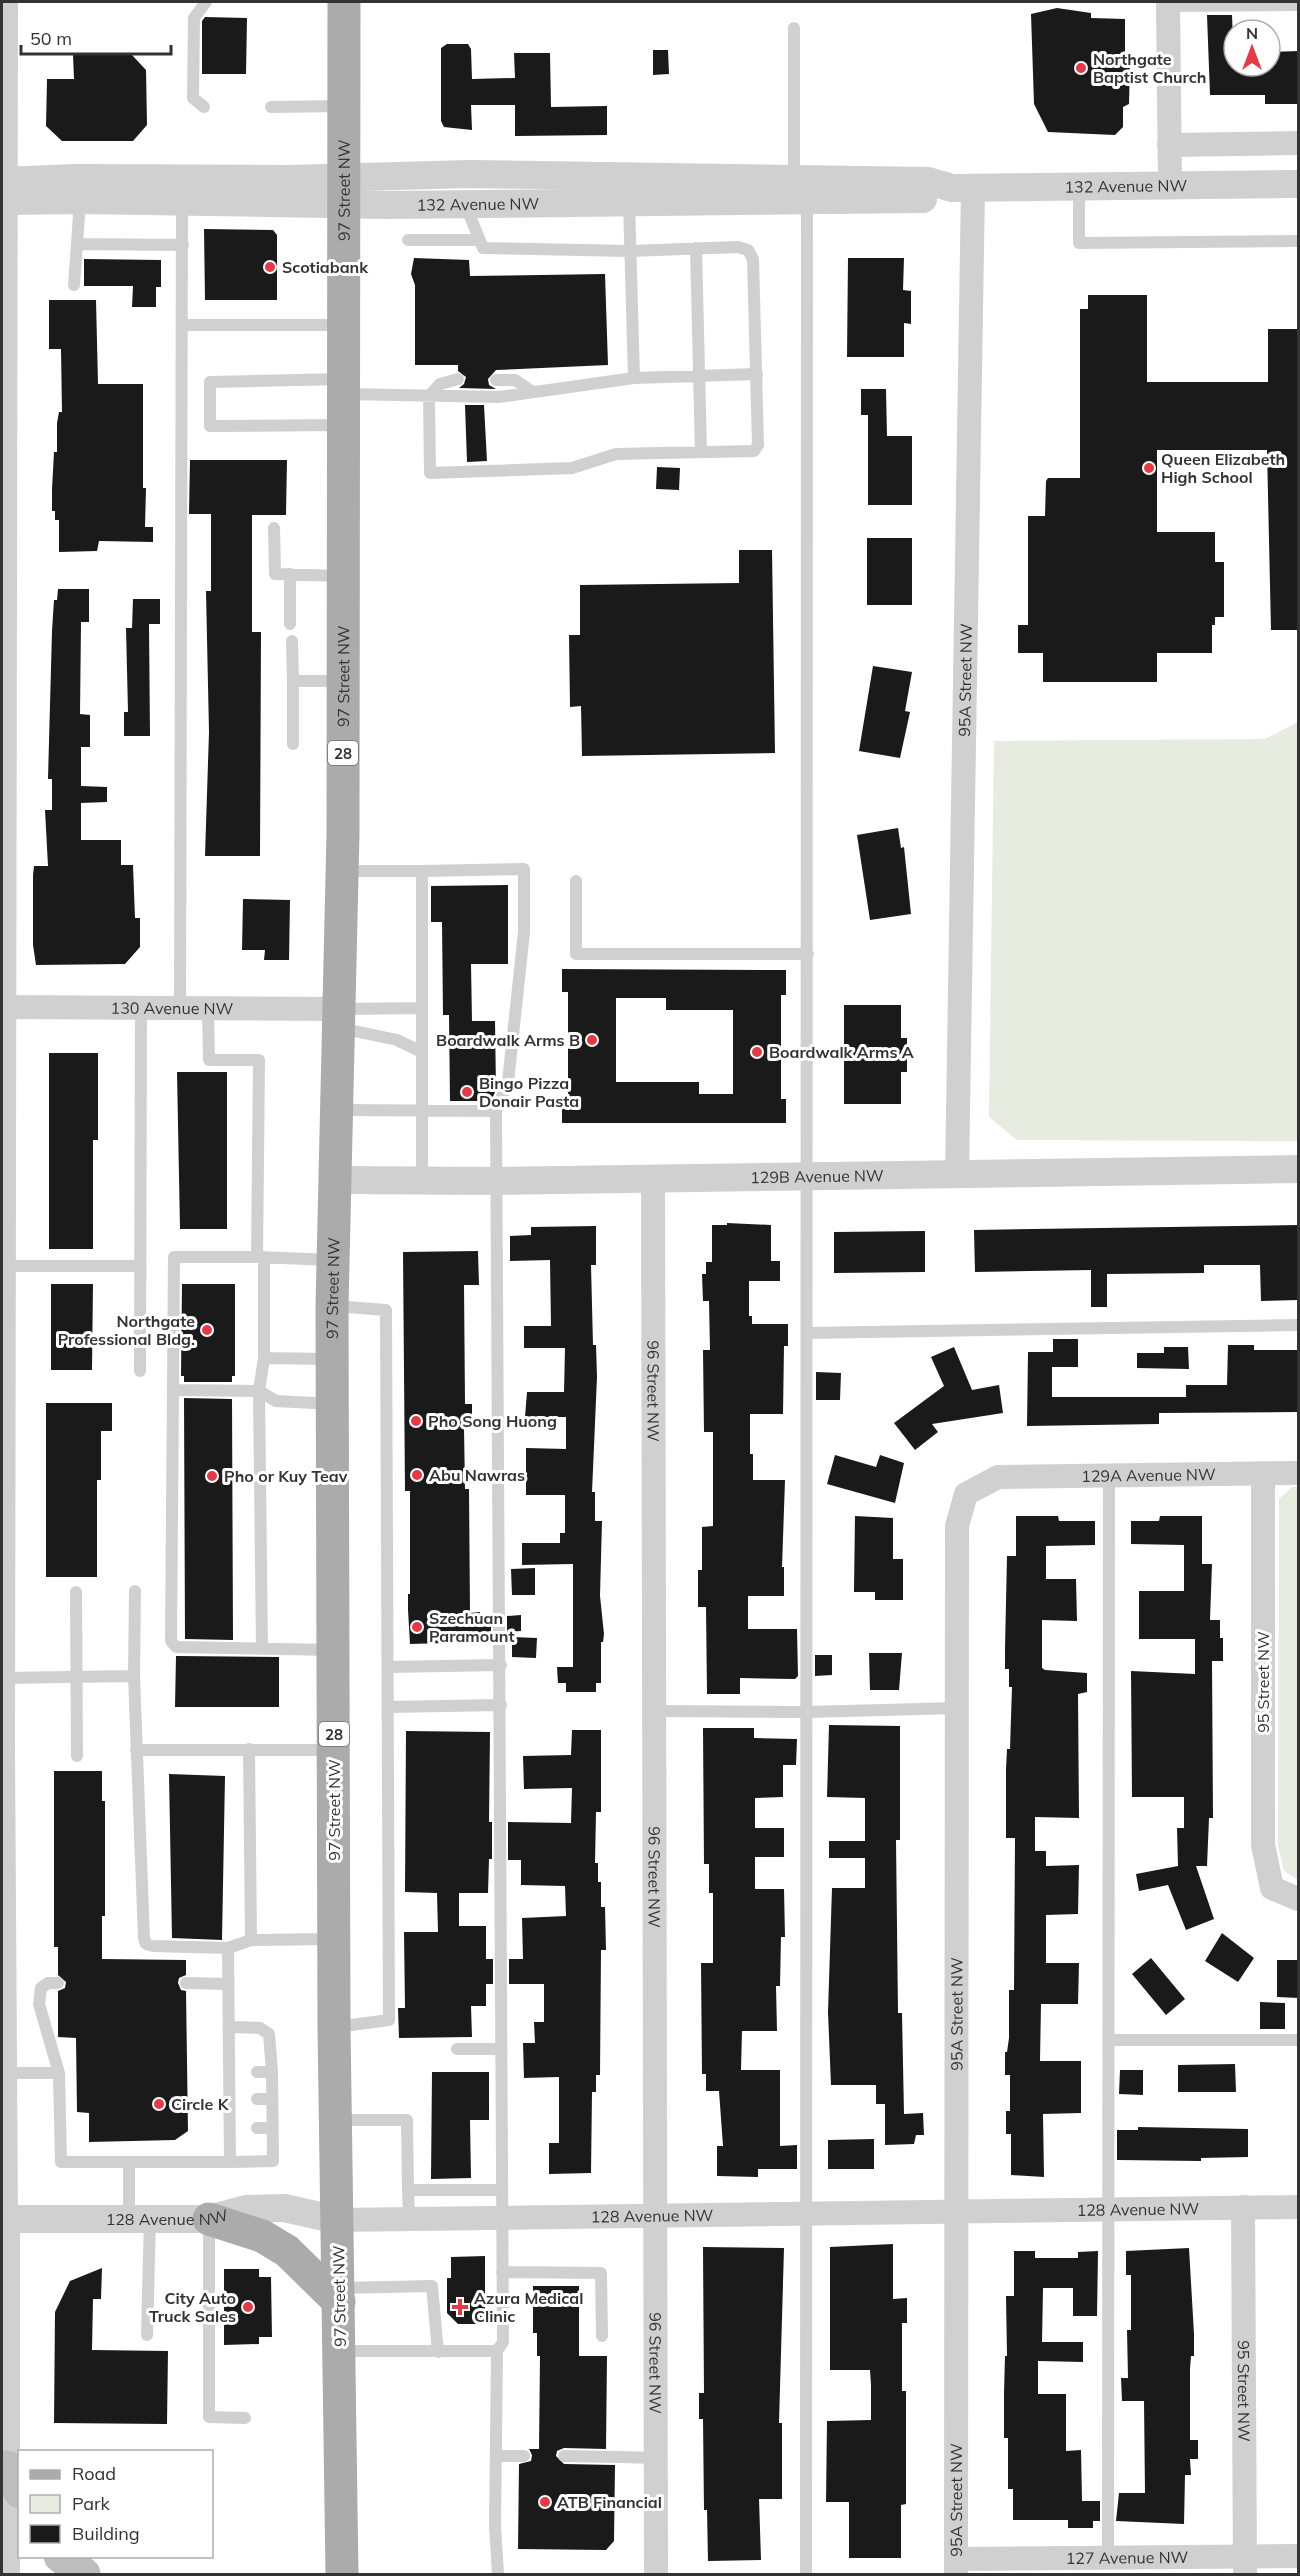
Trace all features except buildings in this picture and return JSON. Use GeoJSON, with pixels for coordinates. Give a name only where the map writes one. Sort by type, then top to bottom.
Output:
{"type":"FeatureCollection","features":[{"type":"Feature","properties":{"kind":"main road","name":"97 Street NW"},"geometry":{"type":"LineString","coordinates":[[342,2574],[334,2027],[333,1306],[343,871],[343,576],[346,399],[344,2]]}},
{"type":"Feature","properties":{"kind":"main road"},"geometry":{"type":"LineString","coordinates":[[209,2219],[262,2236],[287,2251],[338,2295]]}},
{"type":"Feature","properties":{"kind":"main road"},"geometry":{"type":"LineString","coordinates":[[63,2558],[84,2574]]}},
{"type":"Feature","properties":{"kind":"street"},"geometry":{"type":"LineString","coordinates":[[6,2],[2,1751],[7,2073],[9,2484],[6,2574]]}},
{"type":"Feature","properties":{"kind":"street"},"geometry":{"type":"LineString","coordinates":[[1168,4],[1170,185]]}},
{"type":"Feature","properties":{"kind":"street"},"geometry":{"type":"LineString","coordinates":[[1169,144],[1299,143]]}},
{"type":"Feature","properties":{"kind":"street","name":"132 Avenue NW"},"geometry":{"type":"LineString","coordinates":[[4,191],[80,200],[182,201],[344,191],[469,174],[628,189],[800,190],[928,181],[963,188],[1299,184]]}},
{"type":"Feature","properties":{"kind":"street","name":"95A Street NW"},"geometry":{"type":"LineString","coordinates":[[957,1174],[963,188]]}},
{"type":"Feature","properties":{"kind":"street","name":"132 Avenue NW"},"geometry":{"type":"LineString","coordinates":[[4,191],[344,191],[465,204],[628,189]]}},
{"type":"Feature","properties":{"kind":"street","name":"130 Avenue NW"},"geometry":{"type":"LineString","coordinates":[[3,1007],[208,1008],[340,1019]]}},
{"type":"Feature","properties":{"kind":"street","name":"129B Avenue NW"},"geometry":{"type":"LineString","coordinates":[[335,1180],[498,1181],[1299,1168]]}},
{"type":"Feature","properties":{"kind":"street","name":"96 Street NW"},"geometry":{"type":"LineString","coordinates":[[653,1178],[656,2574]]}},
{"type":"Feature","properties":{"kind":"street","name":"129A Avenue NW"},"geometry":{"type":"LineString","coordinates":[[998,1477],[1299,1473]]}},
{"type":"Feature","properties":{"kind":"street","name":"95 Street NW"},"geometry":{"type":"LineString","coordinates":[[1263,1474],[1263,1845],[1272,1888],[1299,1899]]}},
{"type":"Feature","properties":{"kind":"street","name":"95A Street NW"},"geometry":{"type":"LineString","coordinates":[[956,2567],[957,1526],[966,1494],[998,1477]]}},
{"type":"Feature","properties":{"kind":"street","name":"95 Street NW"},"geometry":{"type":"LineString","coordinates":[[1243,2207],[1245,2565]]}},
{"type":"Feature","properties":{"kind":"street","name":"128 Avenue NW"},"geometry":{"type":"LineString","coordinates":[[6,2219],[209,2219],[246,2209],[284,2208],[409,2219],[1299,2207]]}},
{"type":"Feature","properties":{"kind":"street","name":"127 Avenue NW"},"geometry":{"type":"LineString","coordinates":[[956,2567],[1107,2558],[1245,2565],[1299,2556]]}},
{"type":"Feature","properties":{"kind":"lane"},"geometry":{"type":"LineString","coordinates":[[204,107],[194,98],[194,18],[206,2]]}},
{"type":"Feature","properties":{"kind":"lane"},"geometry":{"type":"LineString","coordinates":[[1168,4],[1299,5]]}},
{"type":"Feature","properties":{"kind":"lane"},"geometry":{"type":"LineString","coordinates":[[794,28],[800,190],[808,954],[806,2574]]}},
{"type":"Feature","properties":{"kind":"lane"},"geometry":{"type":"LineString","coordinates":[[271,107],[345,106]]}},
{"type":"Feature","properties":{"kind":"lane"},"geometry":{"type":"LineString","coordinates":[[1079,186],[1079,243],[1299,241]]}},
{"type":"Feature","properties":{"kind":"lane"},"geometry":{"type":"LineString","coordinates":[[628,189],[634,378]]}},
{"type":"Feature","properties":{"kind":"lane"},"geometry":{"type":"LineString","coordinates":[[74,285],[80,200]]}},
{"type":"Feature","properties":{"kind":"lane"},"geometry":{"type":"LineString","coordinates":[[180,1008],[182,201]]}},
{"type":"Feature","properties":{"kind":"lane"},"geometry":{"type":"LineString","coordinates":[[458,379],[440,384],[429,396],[430,473],[572,468],[616,454],[754,451],[758,445],[753,259],[748,249],[738,247],[630,250],[483,248],[465,204]]}},
{"type":"Feature","properties":{"kind":"lane"},"geometry":{"type":"LineString","coordinates":[[408,240],[478,240]]}},
{"type":"Feature","properties":{"kind":"lane"},"geometry":{"type":"LineString","coordinates":[[77,244],[183,244]]}},
{"type":"Feature","properties":{"kind":"lane"},"geometry":{"type":"LineString","coordinates":[[696,248],[701,452]]}},
{"type":"Feature","properties":{"kind":"lane"},"geometry":{"type":"LineString","coordinates":[[183,325],[345,325]]}},
{"type":"Feature","properties":{"kind":"lane"},"geometry":{"type":"LineString","coordinates":[[346,399],[210,382],[210,426],[346,399],[429,396],[499,397],[634,378],[757,374]]}},
{"type":"Feature","properties":{"kind":"lane"},"geometry":{"type":"LineString","coordinates":[[496,380],[515,380],[531,391]]}},
{"type":"Feature","properties":{"kind":"lane"},"geometry":{"type":"LineString","coordinates":[[274,528],[275,573],[343,576]]}},
{"type":"Feature","properties":{"kind":"lane"},"geometry":{"type":"LineString","coordinates":[[290,574],[290,624]]}},
{"type":"Feature","properties":{"kind":"lane"},"geometry":{"type":"LineString","coordinates":[[292,641],[293,744]]}},
{"type":"Feature","properties":{"kind":"lane"},"geometry":{"type":"LineString","coordinates":[[292,681],[343,681]]}},
{"type":"Feature","properties":{"kind":"lane"},"geometry":{"type":"LineString","coordinates":[[343,871],[524,869],[524,932],[508,1082],[496,1111],[501,1665],[502,2190],[502,2342],[497,2351],[495,2527],[498,2574]]}},
{"type":"Feature","properties":{"kind":"lane"},"geometry":{"type":"LineString","coordinates":[[422,871],[422,1181]]}},
{"type":"Feature","properties":{"kind":"lane"},"geometry":{"type":"LineString","coordinates":[[576,881],[576,954],[808,954]]}},
{"type":"Feature","properties":{"kind":"lane"},"geometry":{"type":"LineString","coordinates":[[140,1371],[141,1008]]}},
{"type":"Feature","properties":{"kind":"lane"},"geometry":{"type":"LineString","coordinates":[[208,1008],[209,1060],[259,1060],[264,1358],[259,1391],[262,1650]]}},
{"type":"Feature","properties":{"kind":"lane"},"geometry":{"type":"LineString","coordinates":[[340,1019],[422,1008]]}},
{"type":"Feature","properties":{"kind":"lane"},"geometry":{"type":"LineString","coordinates":[[340,1019],[422,1052]]}},
{"type":"Feature","properties":{"kind":"lane"},"geometry":{"type":"LineString","coordinates":[[338,1110],[496,1111]]}},
{"type":"Feature","properties":{"kind":"lane"},"geometry":{"type":"LineString","coordinates":[[333,1650],[176,1647],[171,1641],[174,1257],[334,1260]]}},
{"type":"Feature","properties":{"kind":"lane"},"geometry":{"type":"LineString","coordinates":[[4,1266],[140,1266]]}},
{"type":"Feature","properties":{"kind":"lane"},"geometry":{"type":"LineString","coordinates":[[333,1306],[386,1310],[389,2020],[334,2027]]}},
{"type":"Feature","properties":{"kind":"lane"},"geometry":{"type":"LineString","coordinates":[[807,1334],[1299,1325]]}},
{"type":"Feature","properties":{"kind":"lane"},"geometry":{"type":"LineString","coordinates":[[264,1358],[333,1359]]}},
{"type":"Feature","properties":{"kind":"lane"},"geometry":{"type":"LineString","coordinates":[[172,1390],[259,1391],[276,1401],[333,1404]]}},
{"type":"Feature","properties":{"kind":"lane"},"geometry":{"type":"LineString","coordinates":[[1107,2558],[1110,2040],[1108,1474]]}},
{"type":"Feature","properties":{"kind":"lane"},"geometry":{"type":"LineString","coordinates":[[135,1591],[136,1750],[146,1944],[228,1948],[251,1940],[334,1939]]}},
{"type":"Feature","properties":{"kind":"lane"},"geometry":{"type":"LineString","coordinates":[[76,1592],[77,1756]]}},
{"type":"Feature","properties":{"kind":"lane"},"geometry":{"type":"LineString","coordinates":[[388,1667],[501,1665]]}},
{"type":"Feature","properties":{"kind":"lane"},"geometry":{"type":"LineString","coordinates":[[3,1678],[134,1676]]}},
{"type":"Feature","properties":{"kind":"lane"},"geometry":{"type":"LineString","coordinates":[[388,1707],[501,1705]]}},
{"type":"Feature","properties":{"kind":"lane"},"geometry":{"type":"LineString","coordinates":[[653,1711],[806,1712],[958,1708]]}},
{"type":"Feature","properties":{"kind":"lane"},"geometry":{"type":"LineString","coordinates":[[249,1749],[251,1940]]}},
{"type":"Feature","properties":{"kind":"lane"},"geometry":{"type":"LineString","coordinates":[[136,1750],[334,1749]]}},
{"type":"Feature","properties":{"kind":"lane"},"geometry":{"type":"LineString","coordinates":[[228,1948],[229,2027],[235,2072],[235,2127],[230,2162]]}},
{"type":"Feature","properties":{"kind":"lane"},"geometry":{"type":"LineString","coordinates":[[58,1983],[48,1983],[41,1988],[39,2004],[59,2073],[61,2162],[273,2161],[272,2072],[269,2034],[260,2028],[229,2027]]}},
{"type":"Feature","properties":{"kind":"lane"},"geometry":{"type":"LineString","coordinates":[[186,1983],[228,1984]]}},
{"type":"Feature","properties":{"kind":"lane"},"geometry":{"type":"LineString","coordinates":[[1110,2040],[1299,2040]]}},
{"type":"Feature","properties":{"kind":"lane"},"geometry":{"type":"LineString","coordinates":[[458,2049],[501,2049]]}},
{"type":"Feature","properties":{"kind":"lane"},"geometry":{"type":"LineString","coordinates":[[257,2072],[272,2072]]}},
{"type":"Feature","properties":{"kind":"lane"},"geometry":{"type":"LineString","coordinates":[[7,2073],[59,2073]]}},
{"type":"Feature","properties":{"kind":"lane"},"geometry":{"type":"LineString","coordinates":[[257,2099],[272,2099]]}},
{"type":"Feature","properties":{"kind":"lane"},"geometry":{"type":"LineString","coordinates":[[337,2120],[407,2120],[409,2219]]}},
{"type":"Feature","properties":{"kind":"lane"},"geometry":{"type":"LineString","coordinates":[[257,2128],[273,2128]]}},
{"type":"Feature","properties":{"kind":"lane"},"geometry":{"type":"LineString","coordinates":[[129,2162],[139,2219],[147,2335]]}},
{"type":"Feature","properties":{"kind":"lane"},"geometry":{"type":"LineString","coordinates":[[408,2190],[502,2190]]}},
{"type":"Feature","properties":{"kind":"lane"},"geometry":{"type":"LineString","coordinates":[[209,2219],[208,2417],[245,2418]]}},
{"type":"Feature","properties":{"kind":"lane"},"geometry":{"type":"LineString","coordinates":[[502,2272],[601,2273],[602,2336]]}},
{"type":"Feature","properties":{"kind":"lane"},"geometry":{"type":"LineString","coordinates":[[338,2295],[432,2286],[438,2352]]}},
{"type":"Feature","properties":{"kind":"lane"},"geometry":{"type":"LineString","coordinates":[[340,2351],[497,2351]]}},
{"type":"Feature","properties":{"kind":"lane"},"geometry":{"type":"LineString","coordinates":[[496,2456],[524,2456]]}},
{"type":"Feature","properties":{"kind":"lane"},"geometry":{"type":"LineString","coordinates":[[564,2456],[656,2458]]}},
{"type":"Feature","properties":{"kind":"green space"},"geometry":{"type":"Polygon","coordinates":[[[1298,722],[1298,1141],[1017,1140],[989,1117],[994,741],[1265,739],[1298,722]]]}},
{"type":"Feature","properties":{"kind":"green space"},"geometry":{"type":"Polygon","coordinates":[[[1292,1487],[1298,1487],[1298,1880],[1284,1871],[1278,1846],[1279,1499],[1292,1487]]]}},
{"type":"Feature","properties":{"kind":"place","name":"Northgate Baptist Church"},"geometry":{"type":"Point","coordinates":[1081,68]}},
{"type":"Feature","properties":{"kind":"place","name":"Scotiabank"},"geometry":{"type":"Point","coordinates":[270,267]}},
{"type":"Feature","properties":{"kind":"place","name":"Queen Elizabeth High School"},"geometry":{"type":"Point","coordinates":[1149,468]}},
{"type":"Feature","properties":{"kind":"place","name":"Boardwalk Arms B"},"geometry":{"type":"Point","coordinates":[592,1040]}},
{"type":"Feature","properties":{"kind":"place","name":"Boardwalk Arms A"},"geometry":{"type":"Point","coordinates":[757,1052]}},
{"type":"Feature","properties":{"kind":"place","name":"Bingo Pizza Donair Pasta"},"geometry":{"type":"Point","coordinates":[467,1092]}},
{"type":"Feature","properties":{"kind":"place","name":"Northgate Professional Bldg."},"geometry":{"type":"Point","coordinates":[207,1330]}},
{"type":"Feature","properties":{"kind":"place","name":"Pho Song Huong"},"geometry":{"type":"Point","coordinates":[416,1421]}},
{"type":"Feature","properties":{"kind":"place","name":"Abu Nawras"},"geometry":{"type":"Point","coordinates":[417,1475]}},
{"type":"Feature","properties":{"kind":"place","name":"Pho or Kuy Teav"},"geometry":{"type":"Point","coordinates":[212,1476]}},
{"type":"Feature","properties":{"kind":"place","name":"Szechuan Paramount"},"geometry":{"type":"Point","coordinates":[417,1627]}},
{"type":"Feature","properties":{"kind":"place","name":"Circle K"},"geometry":{"type":"Point","coordinates":[159,2104]}},
{"type":"Feature","properties":{"kind":"place","name":"City Auto Truck Sales"},"geometry":{"type":"Point","coordinates":[248,2307]}},
{"type":"Feature","properties":{"kind":"place","name":"Azura Medical Clinic"},"geometry":{"type":"Point","coordinates":[460,2307]}},
{"type":"Feature","properties":{"kind":"place","name":"ATB Financial"},"geometry":{"type":"Point","coordinates":[545,2502]}}]}
